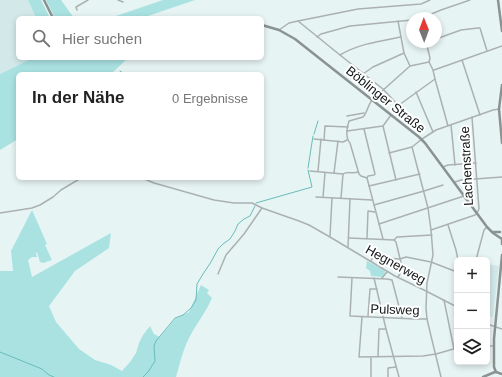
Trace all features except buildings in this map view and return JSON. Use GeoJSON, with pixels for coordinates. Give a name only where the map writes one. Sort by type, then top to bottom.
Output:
{"type":"FeatureCollection","features":[{"type":"Feature","properties":{"kind":"main road"},"geometry":{"type":"LineString","coordinates":[[44,0],[52,16]]}},
{"type":"Feature","properties":{"kind":"main road"},"geometry":{"type":"LineString","coordinates":[[498,0],[502,30]]}},
{"type":"Feature","properties":{"kind":"main road","name":"Böblinger Straße"},"geometry":{"type":"LineString","coordinates":[[264,26],[279,30],[295,39],[422,139],[487,227],[491,231],[500,233],[502,239]]}},
{"type":"Feature","properties":{"kind":"main road"},"geometry":{"type":"LineString","coordinates":[[502,85],[500,111],[502,143]]}},
{"type":"Feature","properties":{"kind":"main road"},"geometry":{"type":"LineString","coordinates":[[502,239],[502,244]]}},
{"type":"Feature","properties":{"kind":"main road"},"geometry":{"type":"LineString","coordinates":[[496,372],[494,367],[493,346],[502,255]]}},
{"type":"Feature","properties":{"kind":"main road"},"geometry":{"type":"LineString","coordinates":[[483,377],[496,372],[502,374]]}},
{"type":"Feature","properties":{"kind":"street"},"geometry":{"type":"LineString","coordinates":[[76,10],[76,6],[88,0]]}},
{"type":"Feature","properties":{"kind":"street"},"geometry":{"type":"LineString","coordinates":[[118,0],[123,2]]}},
{"type":"Feature","properties":{"kind":"street"},"geometry":{"type":"LineString","coordinates":[[279,30],[298,21],[358,9],[421,4],[430,0]]}},
{"type":"Feature","properties":{"kind":"street"},"geometry":{"type":"LineString","coordinates":[[436,12],[470,0]]}},
{"type":"Feature","properties":{"kind":"street"},"geometry":{"type":"LineString","coordinates":[[317,37],[321,34],[350,26],[406,20]]}},
{"type":"Feature","properties":{"kind":"street"},"geometry":{"type":"LineString","coordinates":[[298,21],[383,89],[397,104],[435,79]]}},
{"type":"Feature","properties":{"kind":"street"},"geometry":{"type":"LineString","coordinates":[[398,21],[404,52],[410,66]]}},
{"type":"Feature","properties":{"kind":"street"},"geometry":{"type":"LineString","coordinates":[[442,37],[465,29],[480,28],[487,51]]}},
{"type":"Feature","properties":{"kind":"street"},"geometry":{"type":"LineString","coordinates":[[340,56],[345,52],[369,43],[401,36]]}},
{"type":"Feature","properties":{"kind":"street"},"geometry":{"type":"LineString","coordinates":[[433,70],[502,46]]}},
{"type":"Feature","properties":{"kind":"street"},"geometry":{"type":"LineString","coordinates":[[428,48],[430,58],[428,62],[433,70],[449,125],[455,165]]}},
{"type":"Feature","properties":{"kind":"street"},"geometry":{"type":"LineString","coordinates":[[363,74],[373,67],[404,52]]}},
{"type":"Feature","properties":{"kind":"street"},"geometry":{"type":"LineString","coordinates":[[462,60],[480,115]]}},
{"type":"Feature","properties":{"kind":"street"},"geometry":{"type":"LineString","coordinates":[[364,129],[375,174],[368,176],[367,178],[361,176],[358,172],[350,142],[347,137],[349,121],[361,118],[365,115],[368,105],[372,100],[410,66],[428,62]]}},
{"type":"Feature","properties":{"kind":"street"},"geometry":{"type":"LineString","coordinates":[[416,92],[433,132]]}},
{"type":"Feature","properties":{"kind":"street"},"geometry":{"type":"LineString","coordinates":[[389,152],[412,147],[433,132],[449,125],[493,110],[500,111]]}},
{"type":"Feature","properties":{"kind":"street"},"geometry":{"type":"LineString","coordinates":[[346,116],[364,113]]}},
{"type":"Feature","properties":{"kind":"street"},"geometry":{"type":"LineString","coordinates":[[347,131],[383,126],[391,115]]}},
{"type":"Feature","properties":{"kind":"street","name":"Lachenstraße"},"geometry":{"type":"LineString","coordinates":[[472,117],[479,209],[477,214]]}},
{"type":"Feature","properties":{"kind":"street"},"geometry":{"type":"LineString","coordinates":[[318,172],[325,126],[348,127]]}},
{"type":"Feature","properties":{"kind":"street"},"geometry":{"type":"LineString","coordinates":[[383,126],[396,180]]}},
{"type":"Feature","properties":{"kind":"street"},"geometry":{"type":"LineString","coordinates":[[314,139],[343,142],[348,140]]}},
{"type":"Feature","properties":{"kind":"street"},"geometry":{"type":"LineString","coordinates":[[334,173],[338,141]]}},
{"type":"Feature","properties":{"kind":"street"},"geometry":{"type":"LineString","coordinates":[[412,147],[420,174],[432,230],[433,255],[426,291],[427,319],[441,377]]}},
{"type":"Feature","properties":{"kind":"street"},"geometry":{"type":"LineString","coordinates":[[443,167],[447,165],[476,163]]}},
{"type":"Feature","properties":{"kind":"street"},"geometry":{"type":"LineString","coordinates":[[310,171],[343,174],[346,172],[358,172]]}},
{"type":"Feature","properties":{"kind":"street"},"geometry":{"type":"LineString","coordinates":[[323,197],[325,173]]}},
{"type":"Feature","properties":{"kind":"street"},"geometry":{"type":"LineString","coordinates":[[341,198],[343,174]]}},
{"type":"Feature","properties":{"kind":"street"},"geometry":{"type":"LineString","coordinates":[[369,186],[420,174]]}},
{"type":"Feature","properties":{"kind":"street"},"geometry":{"type":"LineString","coordinates":[[454,183],[459,180],[502,177]]}},
{"type":"Feature","properties":{"kind":"street"},"geometry":{"type":"LineString","coordinates":[[367,178],[382,239]]}},
{"type":"Feature","properties":{"kind":"street"},"geometry":{"type":"LineString","coordinates":[[0,213],[32,208],[40,205],[78,180]]}},
{"type":"Feature","properties":{"kind":"street","name":"Hegnerweg"},"geometry":{"type":"LineString","coordinates":[[147,180],[214,200],[239,203],[252,202],[262,208],[309,225],[388,272],[454,306]]}},
{"type":"Feature","properties":{"kind":"street"},"geometry":{"type":"LineString","coordinates":[[374,205],[424,192],[443,185]]}},
{"type":"Feature","properties":{"kind":"street"},"geometry":{"type":"LineString","coordinates":[[379,224],[464,196]]}},
{"type":"Feature","properties":{"kind":"street"},"geometry":{"type":"LineString","coordinates":[[316,197],[372,200]]}},
{"type":"Feature","properties":{"kind":"street"},"geometry":{"type":"LineString","coordinates":[[330,237],[332,198]]}},
{"type":"Feature","properties":{"kind":"street"},"geometry":{"type":"LineString","coordinates":[[348,248],[350,199]]}},
{"type":"Feature","properties":{"kind":"street"},"geometry":{"type":"LineString","coordinates":[[218,274],[226,255],[244,234],[262,208]]}},
{"type":"Feature","properties":{"kind":"street"},"geometry":{"type":"LineString","coordinates":[[367,239],[368,211],[376,212]]}},
{"type":"Feature","properties":{"kind":"street"},"geometry":{"type":"LineString","coordinates":[[432,230],[477,214]]}},
{"type":"Feature","properties":{"kind":"street"},"geometry":{"type":"LineString","coordinates":[[448,225],[457,257]]}},
{"type":"Feature","properties":{"kind":"street"},"geometry":{"type":"LineString","coordinates":[[477,257],[484,230],[487,227]]}},
{"type":"Feature","properties":{"kind":"street"},"geometry":{"type":"LineString","coordinates":[[349,238],[394,240],[397,237],[432,235]]}},
{"type":"Feature","properties":{"kind":"street"},"geometry":{"type":"LineString","coordinates":[[394,240],[396,242],[402,270],[398,277]]}},
{"type":"Feature","properties":{"kind":"street"},"geometry":{"type":"LineString","coordinates":[[370,261],[373,258],[400,259],[406,257],[431,262],[454,271]]}},
{"type":"Feature","properties":{"kind":"street"},"geometry":{"type":"LineString","coordinates":[[382,278],[388,272]]}},
{"type":"Feature","properties":{"kind":"street"},"geometry":{"type":"LineString","coordinates":[[338,277],[391,279],[402,319]]}},
{"type":"Feature","properties":{"kind":"street","name":"Pulsweg"},"geometry":{"type":"LineString","coordinates":[[352,278],[350,316],[427,319]]}},
{"type":"Feature","properties":{"kind":"street"},"geometry":{"type":"LineString","coordinates":[[374,278],[399,377]]}},
{"type":"Feature","properties":{"kind":"street"},"geometry":{"type":"LineString","coordinates":[[368,317],[370,289],[376,289]]}},
{"type":"Feature","properties":{"kind":"street"},"geometry":{"type":"LineString","coordinates":[[498,295],[502,296]]}},
{"type":"Feature","properties":{"kind":"street"},"geometry":{"type":"LineString","coordinates":[[371,377],[371,358],[421,356],[454,349],[443,300]]}},
{"type":"Feature","properties":{"kind":"street","name":"Pulsweg"},"geometry":{"type":"LineString","coordinates":[[362,317],[359,357],[371,358]]}},
{"type":"Feature","properties":{"kind":"street"},"geometry":{"type":"LineString","coordinates":[[490,325],[502,329]]}},
{"type":"Feature","properties":{"kind":"street"},"geometry":{"type":"LineString","coordinates":[[378,357],[380,329],[386,330]]}},
{"type":"Feature","properties":{"kind":"street"},"geometry":{"type":"LineString","coordinates":[[388,377],[388,368],[396,367]]}},
{"type":"Feature","properties":{"kind":"shaded area"},"geometry":{"type":"Polygon","coordinates":[[[0,0],[28,0],[35,16],[16,16],[16,60],[29,60],[0,74],[0,0]]]}},
{"type":"Feature","properties":{"kind":"shaded area"},"geometry":{"type":"Polygon","coordinates":[[[28,0],[41,0],[49,16],[35,16],[28,0]]]}},
{"type":"Feature","properties":{"kind":"shaded area"},"geometry":{"type":"Polygon","coordinates":[[[46,0],[61,0],[73,16],[54,16],[46,0]]]}},
{"type":"Feature","properties":{"kind":"shaded area"},"geometry":{"type":"Polygon","coordinates":[[[163,0],[195,0],[148,16],[116,16],[163,0]]]}},
{"type":"Feature","properties":{"kind":"shaded area"},"geometry":{"type":"Polygon","coordinates":[[[29,60],[126,60],[113,72],[16,72],[16,140],[0,150],[0,74],[29,60]]]}},
{"type":"Feature","properties":{"kind":"shaded area"},"geometry":{"type":"Polygon","coordinates":[[[32,210],[47,244],[45,245],[52,260],[43,263],[40,262],[37,252],[37,257],[32,257],[28,260],[32,277],[111,233],[109,248],[75,271],[49,306],[56,322],[79,349],[95,360],[111,365],[122,371],[136,353],[143,335],[150,326],[154,334],[160,337],[175,319],[189,312],[201,285],[209,290],[207,293],[212,298],[188,341],[176,377],[0,377],[0,271],[13,271],[11,251],[32,210]]]}},
{"type":"Feature","properties":{"kind":"shaded area"},"geometry":{"type":"Polygon","coordinates":[[[367,261],[385,271],[382,277],[371,276],[370,271],[366,268],[367,261]]]}},
{"type":"Feature","properties":{"kind":"shaded area"},"geometry":{"type":"Polygon","coordinates":[[[490,264],[499,266],[493,317],[490,316],[490,264]]]}},
{"type":"Feature","properties":{"kind":"waterway"},"geometry":{"type":"LineString","coordinates":[[314,134],[318,121]]}},
{"type":"Feature","properties":{"kind":"waterway"},"geometry":{"type":"LineString","coordinates":[[308,168],[313,136]]}},
{"type":"Feature","properties":{"kind":"waterway"},"geometry":{"type":"LineString","coordinates":[[256,203],[312,187],[308,170]]}},
{"type":"Feature","properties":{"kind":"waterway"},"geometry":{"type":"LineString","coordinates":[[143,377],[155,361],[154,346],[156,341],[175,318],[183,315],[191,308],[196,300],[197,284],[218,249],[230,239],[238,224],[250,216],[255,206]]}},
{"type":"Feature","properties":{"kind":"waterway"},"geometry":{"type":"LineString","coordinates":[[0,352],[42,369],[54,377]]}}]}
